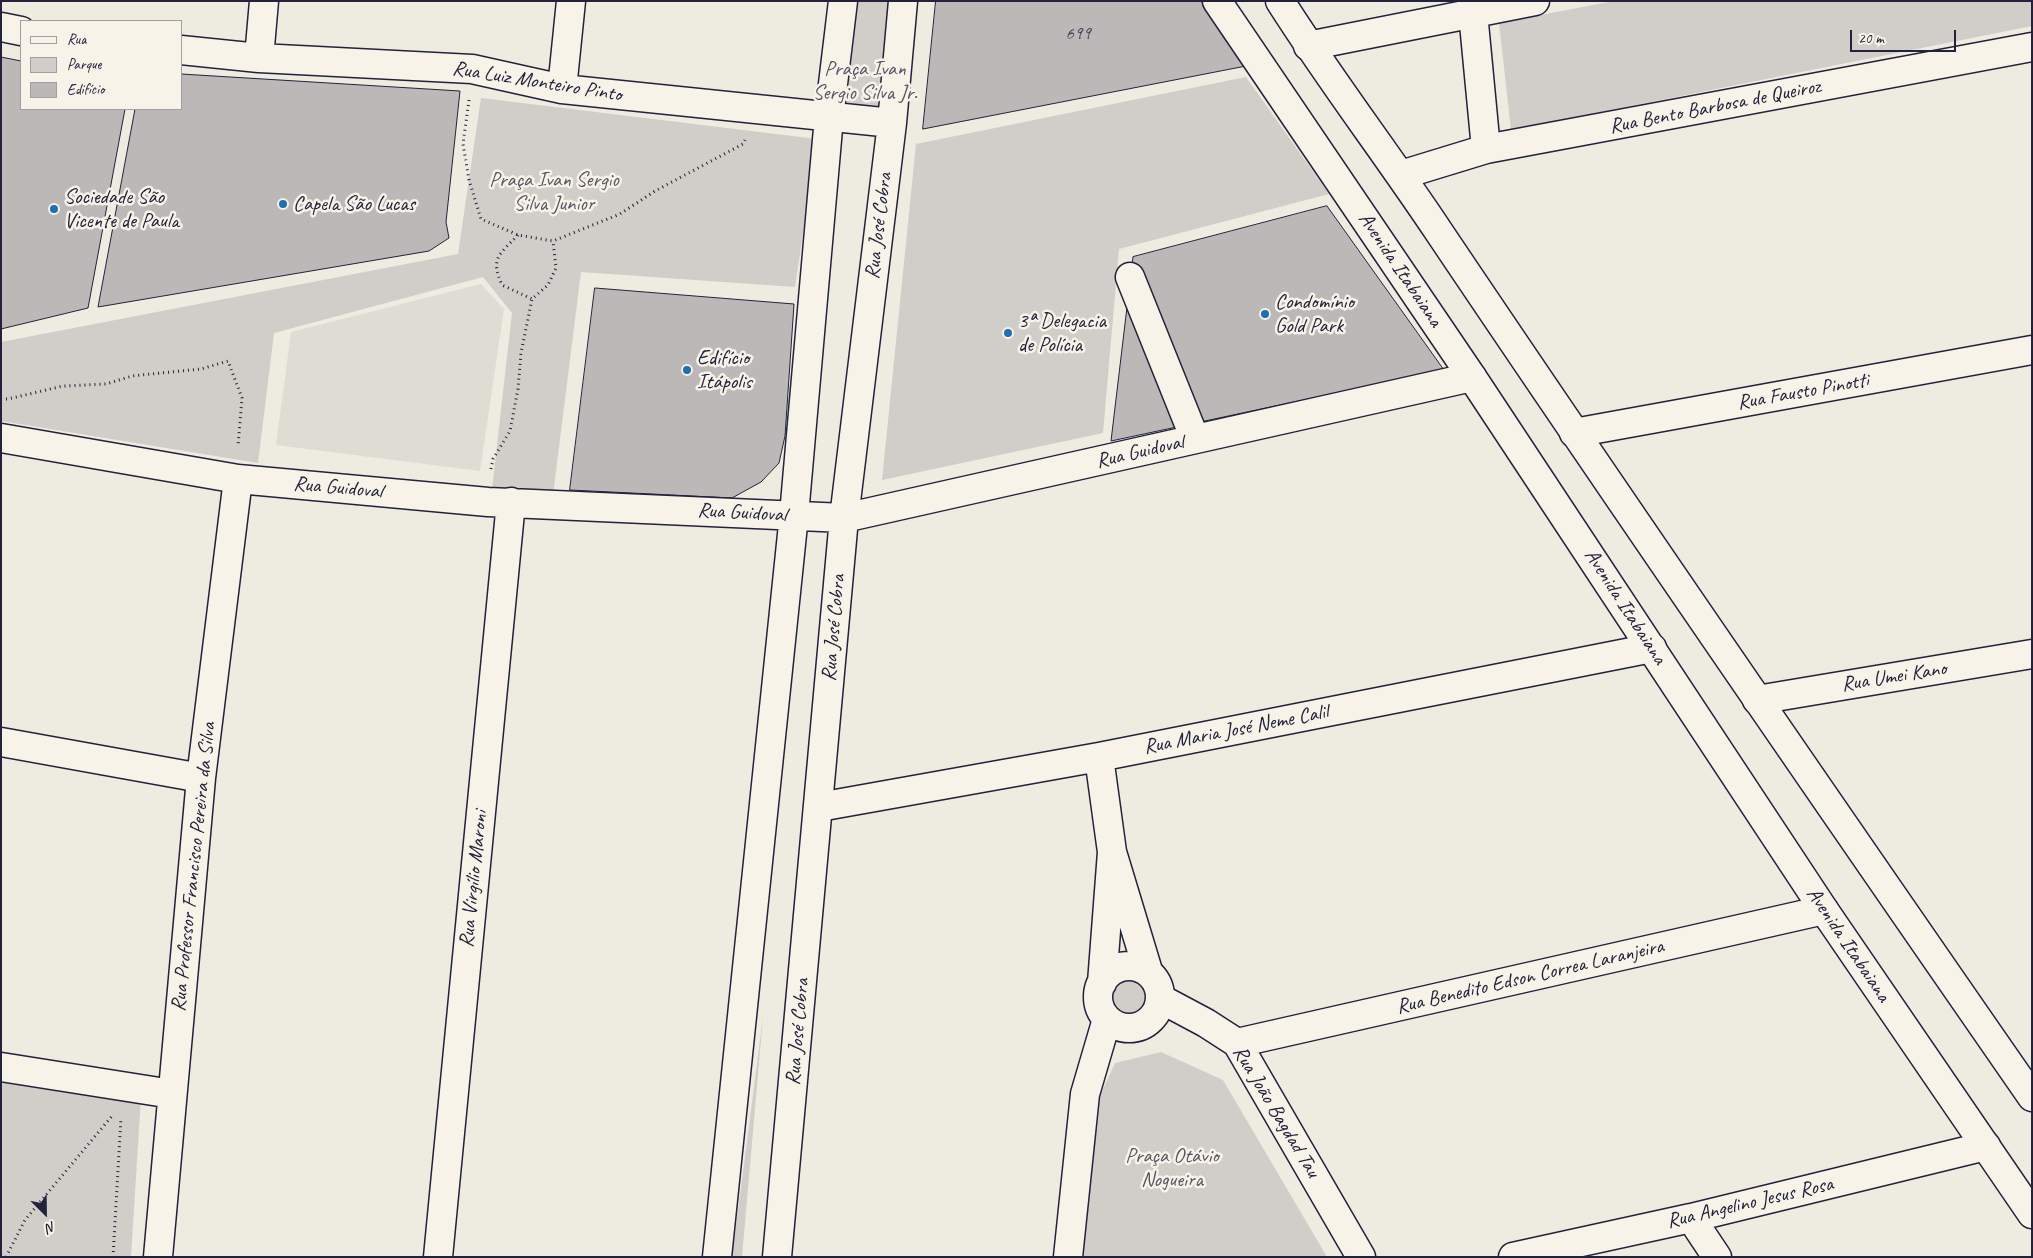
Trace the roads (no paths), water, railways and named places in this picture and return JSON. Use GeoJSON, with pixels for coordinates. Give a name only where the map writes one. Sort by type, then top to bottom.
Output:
{"type":"FeatureCollection","features":[{"type":"Feature","properties":{"kind":"street"},"geometry":{"type":"LineString","coordinates":[[259,58],[264,1]]}},
{"type":"Feature","properties":{"kind":"street"},"geometry":{"type":"LineString","coordinates":[[562,89],[571,1]]}},
{"type":"Feature","properties":{"kind":"street"},"geometry":{"type":"LineString","coordinates":[[717,1257],[794,515],[830,116],[843,1]]}},
{"type":"Feature","properties":{"kind":"street","name":"Rua José Cobra"},"geometry":{"type":"LineString","coordinates":[[777,1257],[844,518],[892,123],[904,1]]}},
{"type":"Feature","properties":{"kind":"street","name":"Avenida Itabaiana"},"geometry":{"type":"LineString","coordinates":[[1217,1],[1472,377],[1824,910],[2032,1214]]}},
{"type":"Feature","properties":{"kind":"street"},"geometry":{"type":"LineString","coordinates":[[1280,1],[1308,46],[1401,175],[1574,433],[2032,1098]]}},
{"type":"Feature","properties":{"kind":"street"},"geometry":{"type":"LineString","coordinates":[[1308,46],[1536,1]]}},
{"type":"Feature","properties":{"kind":"street"},"geometry":{"type":"LineString","coordinates":[[1473,13],[1486,150]]}},
{"type":"Feature","properties":{"kind":"street"},"geometry":{"type":"LineString","coordinates":[[1,27],[20,31]]}},
{"type":"Feature","properties":{"kind":"street","name":"Rua Bento Barbosa de Queiroz"},"geometry":{"type":"LineString","coordinates":[[1401,175],[1486,150],[2032,47]]}},
{"type":"Feature","properties":{"kind":"street","name":"Rua Luiz Monteiro Pinto"},"geometry":{"type":"LineString","coordinates":[[182,50],[259,58],[472,69],[562,89],[892,123]]}},
{"type":"Feature","properties":{"kind":"street"},"geometry":{"type":"LineString","coordinates":[[1130,277],[1196,439]]}},
{"type":"Feature","properties":{"kind":"street","name":"Rua Fausto Pinotti"},"geometry":{"type":"LineString","coordinates":[[1574,433],[2032,350]]}},
{"type":"Feature","properties":{"kind":"street","name":"Rua Guidoval"},"geometry":{"type":"LineString","coordinates":[[1,438],[238,479],[499,502],[844,518],[1472,377]]}},
{"type":"Feature","properties":{"kind":"street","name":"Rua Professor Francisco Pereira da Silva"},"geometry":{"type":"LineString","coordinates":[[158,1257],[165,1093],[238,479]]}},
{"type":"Feature","properties":{"kind":"street","name":"Rua Virgílio Maroni"},"geometry":{"type":"LineString","coordinates":[[438,1257],[499,502]]}},
{"type":"Feature","properties":{"kind":"street","name":"Rua Maria José Neme Calil"},"geometry":{"type":"LineString","coordinates":[[819,807],[1099,758],[1652,648]]}},
{"type":"Feature","properties":{"kind":"street","name":"Rua Umei Kano"},"geometry":{"type":"LineString","coordinates":[[1757,700],[2032,654]]}},
{"type":"Feature","properties":{"kind":"street"},"geometry":{"type":"LineString","coordinates":[[1,742],[201,778]]}},
{"type":"Feature","properties":{"kind":"street"},"geometry":{"type":"LineString","coordinates":[[1099,758],[1112,852],[1148,971],[1157,984],[1161,999],[1158,1009],[1152,1018],[1145,1024],[1135,1027],[1125,1028],[1107,1019],[1099,1002],[1112,852]]}},
{"type":"Feature","properties":{"kind":"street","name":"Rua Benedito Edson Correa Laranjeira"},"geometry":{"type":"LineString","coordinates":[[1237,1043],[1824,910]]}},
{"type":"Feature","properties":{"kind":"street"},"geometry":{"type":"LineString","coordinates":[[1102,983],[1108,974],[1117,968],[1128,966],[1148,971]]}},
{"type":"Feature","properties":{"kind":"street","name":"Rua João Bagdad Tau"},"geometry":{"type":"LineString","coordinates":[[1161,999],[1206,1023],[1237,1043],[1361,1257]]}},
{"type":"Feature","properties":{"kind":"street"},"geometry":{"type":"LineString","coordinates":[[1068,1257],[1085,1094],[1107,1019]]}},
{"type":"Feature","properties":{"kind":"street"},"geometry":{"type":"LineString","coordinates":[[1,1068],[165,1093]]}},
{"type":"Feature","properties":{"kind":"street","name":"Rua Angelino Jesus Rosa"},"geometry":{"type":"LineString","coordinates":[[1513,1257],[1691,1218],[1986,1146]]}},
{"type":"Feature","properties":{"kind":"street"},"geometry":{"type":"LineString","coordinates":[[1691,1218],[1717,1257]]}},
{"type":"Feature","properties":{"kind":"place","name":"Capela São Lucas"},"geometry":{"type":"Point","coordinates":[283,204]}},
{"type":"Feature","properties":{"kind":"place","name":"Sociedade São Vicente de Paula"},"geometry":{"type":"Point","coordinates":[54,209]}},
{"type":"Feature","properties":{"kind":"place","name":"Condomínio Gold Park"},"geometry":{"type":"Point","coordinates":[1265,314]}},
{"type":"Feature","properties":{"kind":"place","name":"3ª Delegacia de Polícia"},"geometry":{"type":"Point","coordinates":[1008,333]}},
{"type":"Feature","properties":{"kind":"place","name":"Edifício Itápolis"},"geometry":{"type":"Point","coordinates":[687,370]}},
{"type":"Feature","properties":{"kind":"park label","name":"Praça Ivan Sergio Silva Jr."},"geometry":{"type":"Point","coordinates":[865,81]}},
{"type":"Feature","properties":{"kind":"park label","name":"Praça Ivan Sergio Silva Junior"},"geometry":{"type":"Point","coordinates":[554,192]}},
{"type":"Feature","properties":{"kind":"park label","name":"Praça Otávio Nogueira"},"geometry":{"type":"Point","coordinates":[1172,1168]}}]}
